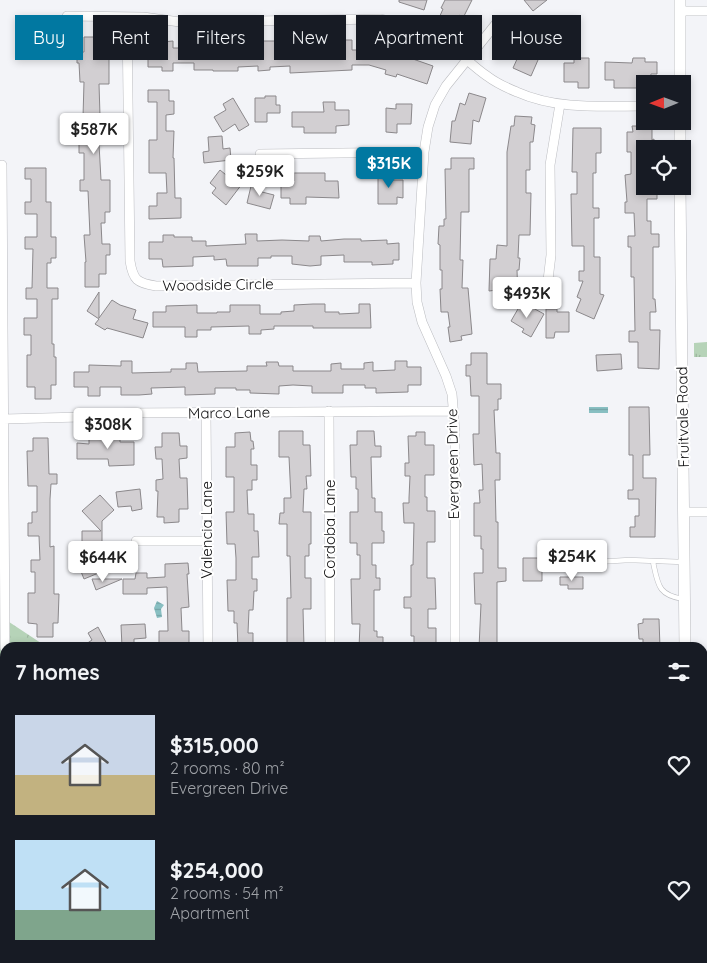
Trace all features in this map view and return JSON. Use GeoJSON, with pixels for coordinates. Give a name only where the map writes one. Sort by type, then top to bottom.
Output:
{"type":"FeatureCollection","features":[{"type":"Feature","properties":{"kind":"street"},"geometry":{"type":"LineString","coordinates":[[680,75],[680,6],[707,11]]}},
{"type":"Feature","properties":{"kind":"street"},"geometry":{"type":"LineString","coordinates":[[168,21],[356,19]]}},
{"type":"Feature","properties":{"kind":"street","name":"Evergreen Drive"},"geometry":{"type":"LineString","coordinates":[[482,41],[492,29]]}},
{"type":"Feature","properties":{"kind":"street","name":"Woodside Circle"},"geometry":{"type":"LineString","coordinates":[[128,60],[130,261],[132,273],[136,280],[144,284],[156,286],[416,282]]}},
{"type":"Feature","properties":{"kind":"street"},"geometry":{"type":"LineString","coordinates":[[467,60],[487,76],[516,92],[538,100],[574,106],[636,106]]}},
{"type":"Feature","properties":{"kind":"street","name":"Evergreen Drive"},"geometry":{"type":"LineString","coordinates":[[455,642],[455,432],[452,394],[422,322],[417,302],[416,282],[424,152],[428,127],[435,105],[446,86],[467,60]]}},
{"type":"Feature","properties":{"kind":"street"},"geometry":{"type":"LineString","coordinates":[[548,280],[550,255],[550,165],[560,104]]}},
{"type":"Feature","properties":{"kind":"street"},"geometry":{"type":"LineString","coordinates":[[260,154],[424,152]]}},
{"type":"Feature","properties":{"kind":"street"},"geometry":{"type":"LineString","coordinates":[[2,165],[4,420],[2,472],[5,642]]}},
{"type":"Feature","properties":{"kind":"street","name":"Fruitvale Road"},"geometry":{"type":"LineString","coordinates":[[680,195],[685,642]]}},
{"type":"Feature","properties":{"kind":"street","name":"Cordoba Lane"},"geometry":{"type":"LineString","coordinates":[[329,411],[330,642]]}},
{"type":"Feature","properties":{"kind":"street","name":"Marco Lane"},"geometry":{"type":"LineString","coordinates":[[4,420],[81,417],[119,413],[453,411]]}},
{"type":"Feature","properties":{"kind":"street","name":"Valencia Lane"},"geometry":{"type":"LineString","coordinates":[[206,413],[208,642]]}},
{"type":"Feature","properties":{"kind":"street"},"geometry":{"type":"LineString","coordinates":[[684,512],[707,512]]}},
{"type":"Feature","properties":{"kind":"street"},"geometry":{"type":"LineString","coordinates":[[136,541],[207,542]]}},
{"type":"Feature","properties":{"kind":"lane"},"geometry":{"type":"LineString","coordinates":[[564,564],[609,560],[684,562]]}},
{"type":"Feature","properties":{"kind":"lane"},"geometry":{"type":"LineString","coordinates":[[653,562],[658,585],[663,593],[670,597],[685,600]]}},
{"type":"Feature","properties":{"kind":"green space"},"geometry":{"type":"Polygon","coordinates":[[[707,342],[707,357],[694,357],[694,343],[707,342]]]}},
{"type":"Feature","properties":{"kind":"green space"},"geometry":{"type":"Polygon","coordinates":[[[0,616],[39,642],[0,642],[0,616]]]}},
{"type":"Feature","properties":{"kind":"water"},"geometry":{"type":"Polygon","coordinates":[[[589,407],[608,407],[608,413],[589,413],[589,407]]]}},
{"type":"Feature","properties":{"kind":"water"},"geometry":{"type":"Polygon","coordinates":[[[157,601],[164,605],[161,609],[162,617],[157,618],[154,608],[157,601]]]}},
{"type":"Feature","properties":{"kind":"building"},"geometry":{"type":"Polygon","coordinates":[[[399,0],[427,0],[424,10],[399,2],[399,0]]]}},
{"type":"Feature","properties":{"kind":"building"},"geometry":{"type":"Polygon","coordinates":[[[445,0],[472,0],[464,15],[440,15],[443,9],[441,8],[445,0]]]}},
{"type":"Feature","properties":{"kind":"building"},"geometry":{"type":"Polygon","coordinates":[[[524,0],[547,0],[533,11],[524,0]]]}},
{"type":"Feature","properties":{"kind":"building"},"geometry":{"type":"Polygon","coordinates":[[[84,37],[93,37],[93,60],[109,60],[109,84],[99,84],[100,116],[109,116],[109,143],[99,144],[101,180],[110,180],[110,212],[105,212],[105,223],[101,223],[102,244],[110,244],[110,255],[106,255],[106,274],[99,274],[99,287],[85,287],[84,235],[90,235],[88,191],[80,191],[80,180],[84,180],[84,153],[79,153],[79,134],[85,134],[85,117],[83,117],[84,82],[80,82],[79,63],[77,63],[77,60],[83,60],[84,37]]]}},
{"type":"Feature","properties":{"kind":"building"},"geometry":{"type":"Polygon","coordinates":[[[346,40],[352,40],[352,50],[356,50],[356,60],[416,60],[433,66],[427,84],[397,74],[396,77],[385,74],[386,70],[369,65],[352,65],[352,70],[290,73],[290,66],[270,67],[270,70],[258,71],[258,66],[238,67],[238,71],[194,70],[194,63],[173,63],[173,71],[162,71],[162,67],[148,67],[148,60],[168,60],[168,41],[173,41],[173,48],[178,48],[178,60],[264,60],[264,41],[274,41],[274,60],[346,60],[346,40]]]}},
{"type":"Feature","properties":{"kind":"building"},"geometry":{"type":"Polygon","coordinates":[[[589,58],[589,88],[578,88],[578,82],[564,82],[564,63],[574,63],[574,60],[589,58]]]}},
{"type":"Feature","properties":{"kind":"building"},"geometry":{"type":"Polygon","coordinates":[[[633,58],[645,58],[645,62],[657,62],[657,74],[636,75],[636,88],[614,88],[614,80],[605,80],[605,62],[632,63],[633,58]]]}},
{"type":"Feature","properties":{"kind":"building"},"geometry":{"type":"Polygon","coordinates":[[[517,60],[538,60],[531,76],[513,68],[517,60]]]}},
{"type":"Feature","properties":{"kind":"building"},"geometry":{"type":"Polygon","coordinates":[[[148,90],[169,90],[169,101],[174,101],[174,114],[166,115],[166,131],[174,131],[175,198],[181,198],[181,218],[149,219],[149,206],[157,206],[157,193],[167,193],[166,173],[149,173],[149,140],[157,140],[157,102],[148,102],[148,90]]]}},
{"type":"Feature","properties":{"kind":"building"},"geometry":{"type":"Polygon","coordinates":[[[469,93],[486,98],[479,122],[473,120],[471,144],[450,142],[452,121],[455,121],[460,103],[465,105],[469,93]]]}},
{"type":"Feature","properties":{"kind":"building"},"geometry":{"type":"Polygon","coordinates":[[[265,96],[276,96],[276,105],[280,105],[280,113],[267,113],[267,122],[255,122],[255,98],[265,98],[265,96]]]}},
{"type":"Feature","properties":{"kind":"building"},"geometry":{"type":"Polygon","coordinates":[[[233,98],[249,125],[239,131],[235,124],[223,132],[214,117],[226,110],[223,104],[233,98]]]}},
{"type":"Feature","properties":{"kind":"building"},"geometry":{"type":"Polygon","coordinates":[[[323,102],[335,102],[335,110],[349,110],[349,125],[336,126],[336,133],[304,133],[304,127],[292,127],[292,112],[324,112],[323,102]]]}},
{"type":"Feature","properties":{"kind":"building"},"geometry":{"type":"Polygon","coordinates":[[[396,104],[412,104],[411,124],[397,124],[397,133],[386,132],[386,108],[396,109],[396,104]]]}},
{"type":"Feature","properties":{"kind":"building"},"geometry":{"type":"Polygon","coordinates":[[[515,116],[532,117],[531,124],[535,125],[533,142],[530,142],[530,170],[526,170],[526,193],[531,193],[530,235],[519,235],[518,299],[498,300],[497,290],[489,291],[490,259],[496,259],[497,245],[507,246],[507,152],[511,126],[514,126],[515,116]]]}},
{"type":"Feature","properties":{"kind":"building"},"geometry":{"type":"Polygon","coordinates":[[[632,126],[636,126],[636,130],[652,130],[652,140],[636,140],[636,195],[657,195],[657,199],[647,199],[647,221],[651,221],[651,234],[659,234],[659,247],[653,247],[653,299],[655,299],[656,312],[650,312],[650,330],[660,330],[659,369],[638,368],[638,342],[629,342],[629,331],[635,331],[634,277],[631,277],[631,247],[628,247],[628,236],[635,236],[634,213],[625,213],[625,202],[627,202],[625,175],[631,174],[631,152],[627,152],[627,132],[633,132],[632,126]]]}},
{"type":"Feature","properties":{"kind":"building"},"geometry":{"type":"Polygon","coordinates":[[[573,128],[601,128],[601,153],[596,153],[596,173],[593,173],[593,208],[599,208],[599,218],[594,218],[594,257],[600,257],[600,294],[604,295],[594,319],[576,311],[581,299],[577,297],[583,281],[579,281],[579,271],[584,271],[584,246],[572,246],[571,194],[577,194],[577,172],[572,172],[573,128]]]}},
{"type":"Feature","properties":{"kind":"building"},"geometry":{"type":"Polygon","coordinates":[[[222,136],[223,149],[230,148],[231,160],[204,163],[203,152],[209,151],[208,137],[222,136]]]}},
{"type":"Feature","properties":{"kind":"building"},"geometry":{"type":"Polygon","coordinates":[[[451,158],[474,158],[474,169],[469,169],[469,212],[461,212],[460,260],[463,260],[462,288],[468,288],[472,334],[461,336],[462,340],[450,342],[448,312],[441,312],[440,289],[442,289],[442,270],[440,270],[440,245],[438,244],[439,226],[444,226],[444,219],[446,219],[445,169],[451,169],[451,158]]]}},
{"type":"Feature","properties":{"kind":"building"},"geometry":{"type":"Polygon","coordinates":[[[25,168],[46,168],[46,202],[51,202],[51,237],[56,237],[56,258],[51,258],[51,263],[47,263],[47,288],[58,288],[58,299],[52,299],[52,344],[54,344],[54,357],[56,357],[56,385],[51,385],[51,399],[35,399],[35,387],[27,387],[27,355],[31,355],[31,335],[24,335],[24,318],[37,318],[37,299],[26,299],[26,288],[32,288],[33,249],[25,249],[25,237],[37,237],[37,214],[25,214],[25,202],[31,202],[31,179],[25,179],[25,168]]]}},
{"type":"Feature","properties":{"kind":"building"},"geometry":{"type":"Polygon","coordinates":[[[220,170],[231,179],[236,173],[245,180],[226,205],[212,193],[216,188],[210,183],[220,170]]]}},
{"type":"Feature","properties":{"kind":"building"},"geometry":{"type":"Polygon","coordinates":[[[378,172],[390,172],[390,180],[403,180],[403,198],[397,197],[397,204],[378,204],[378,172]]]}},
{"type":"Feature","properties":{"kind":"building"},"geometry":{"type":"Polygon","coordinates":[[[294,173],[325,173],[325,181],[338,181],[339,198],[306,197],[306,204],[290,204],[290,198],[281,198],[281,181],[294,181],[294,173]]]}},
{"type":"Feature","properties":{"kind":"building"},"geometry":{"type":"Polygon","coordinates":[[[252,182],[263,185],[262,192],[274,195],[270,209],[247,203],[252,182]]]}},
{"type":"Feature","properties":{"kind":"building"},"geometry":{"type":"Polygon","coordinates":[[[245,234],[257,234],[257,241],[309,241],[309,236],[320,236],[321,241],[344,239],[361,239],[361,241],[387,240],[387,244],[399,243],[399,260],[393,260],[393,264],[372,265],[372,262],[344,262],[344,255],[321,256],[321,265],[310,266],[292,264],[292,256],[271,256],[271,258],[258,258],[258,266],[227,266],[226,259],[214,260],[214,256],[193,257],[193,266],[163,267],[162,259],[149,259],[149,242],[163,242],[163,235],[192,237],[192,241],[206,241],[206,246],[246,244],[245,234]]]}},
{"type":"Feature","properties":{"kind":"building"},"geometry":{"type":"Polygon","coordinates":[[[99,292],[99,318],[112,300],[120,305],[136,310],[133,319],[148,323],[143,338],[107,328],[105,330],[95,324],[99,319],[87,311],[99,292]]]}},
{"type":"Feature","properties":{"kind":"building"},"geometry":{"type":"Polygon","coordinates":[[[522,302],[544,314],[531,337],[522,332],[524,329],[511,321],[522,302]]]}},
{"type":"Feature","properties":{"kind":"building"},"geometry":{"type":"Polygon","coordinates":[[[325,304],[325,312],[339,312],[339,314],[359,313],[359,304],[370,304],[371,328],[274,326],[274,329],[261,330],[261,334],[249,334],[249,326],[211,327],[211,330],[197,330],[197,337],[185,337],[185,327],[153,327],[153,312],[166,312],[166,306],[197,305],[197,313],[217,313],[230,312],[230,305],[260,305],[260,314],[281,314],[281,312],[294,311],[294,305],[325,304]]]}},
{"type":"Feature","properties":{"kind":"building"},"geometry":{"type":"Polygon","coordinates":[[[546,309],[557,309],[557,312],[569,312],[569,332],[555,332],[554,338],[546,338],[546,309]]]}},
{"type":"Feature","properties":{"kind":"building"},"geometry":{"type":"Polygon","coordinates":[[[471,353],[487,353],[487,384],[501,384],[501,399],[498,399],[498,410],[494,410],[496,453],[500,453],[500,480],[495,480],[496,522],[498,522],[498,568],[506,568],[506,581],[497,582],[497,642],[479,642],[481,604],[475,604],[474,573],[483,573],[483,549],[481,549],[481,536],[474,536],[474,503],[480,503],[479,490],[483,490],[482,464],[474,465],[473,434],[479,434],[479,396],[471,396],[470,376],[466,376],[466,365],[471,365],[471,353]]]}},
{"type":"Feature","properties":{"kind":"building"},"geometry":{"type":"Polygon","coordinates":[[[621,354],[622,369],[597,371],[596,355],[621,354]]]}},
{"type":"Feature","properties":{"kind":"building"},"geometry":{"type":"Polygon","coordinates":[[[121,361],[132,361],[132,373],[171,372],[171,369],[186,369],[186,363],[197,363],[198,372],[247,371],[247,366],[267,366],[266,362],[278,362],[279,366],[293,366],[293,371],[331,371],[331,364],[341,363],[341,369],[364,369],[364,363],[373,362],[373,371],[395,370],[395,361],[407,361],[407,367],[421,367],[421,385],[408,385],[408,392],[376,393],[376,388],[365,388],[365,385],[343,385],[343,393],[312,393],[312,386],[293,385],[279,386],[279,394],[250,393],[250,390],[236,390],[236,388],[215,388],[215,394],[185,395],[185,387],[151,388],[152,394],[121,395],[121,387],[100,387],[100,396],[88,396],[88,387],[74,387],[74,372],[89,372],[89,365],[121,366],[121,361]]]}},
{"type":"Feature","properties":{"kind":"building"},"geometry":{"type":"Polygon","coordinates":[[[629,407],[649,407],[650,455],[643,455],[643,478],[656,478],[655,537],[630,537],[630,527],[635,527],[635,516],[639,516],[639,499],[628,499],[628,490],[633,490],[633,455],[629,455],[629,407]]]}},
{"type":"Feature","properties":{"kind":"building"},"geometry":{"type":"Polygon","coordinates":[[[279,431],[303,431],[303,445],[310,445],[311,476],[306,476],[307,489],[304,489],[303,512],[311,512],[311,544],[309,544],[309,556],[305,556],[305,578],[311,578],[311,609],[303,609],[304,642],[287,642],[287,598],[291,598],[290,556],[287,556],[287,524],[279,524],[280,513],[284,513],[284,498],[291,498],[289,457],[279,457],[279,431]]]}},
{"type":"Feature","properties":{"kind":"building"},"geometry":{"type":"Polygon","coordinates":[[[357,431],[374,431],[375,446],[381,446],[381,457],[371,457],[372,498],[375,498],[375,512],[382,512],[384,543],[372,543],[372,565],[376,565],[376,578],[380,578],[380,590],[374,590],[374,631],[377,631],[377,637],[383,637],[383,642],[359,642],[360,624],[352,624],[351,579],[360,579],[360,555],[357,555],[357,543],[350,543],[350,512],[358,512],[358,489],[356,489],[356,477],[351,477],[350,445],[357,445],[357,431]]]}},
{"type":"Feature","properties":{"kind":"building"},"geometry":{"type":"Polygon","coordinates":[[[250,432],[254,449],[251,449],[251,465],[257,465],[257,480],[252,480],[252,490],[247,490],[248,514],[254,514],[254,531],[258,531],[259,557],[252,557],[252,579],[257,579],[257,591],[254,591],[253,610],[249,610],[248,633],[253,633],[253,642],[238,642],[237,623],[234,623],[234,611],[228,611],[227,580],[236,580],[236,558],[235,544],[227,544],[226,512],[234,512],[234,477],[226,477],[226,447],[235,447],[235,433],[250,432]]]}},
{"type":"Feature","properties":{"kind":"building"},"geometry":{"type":"Polygon","coordinates":[[[416,432],[425,432],[425,445],[434,445],[434,475],[425,475],[425,497],[427,497],[427,511],[435,511],[435,542],[427,542],[427,578],[435,578],[436,609],[428,609],[428,628],[436,628],[436,642],[414,642],[414,636],[411,636],[411,608],[404,608],[404,597],[411,597],[414,523],[404,523],[403,503],[409,503],[410,476],[405,476],[405,463],[409,463],[408,436],[416,436],[416,432]]]}},
{"type":"Feature","properties":{"kind":"building"},"geometry":{"type":"Polygon","coordinates":[[[162,433],[179,433],[180,446],[187,446],[187,458],[179,459],[180,478],[187,478],[188,509],[179,509],[179,522],[164,523],[164,517],[157,517],[158,491],[156,491],[156,480],[163,479],[162,459],[156,459],[155,447],[162,447],[162,433]]]}},
{"type":"Feature","properties":{"kind":"building"},"geometry":{"type":"Polygon","coordinates":[[[120,434],[120,442],[134,442],[134,465],[109,466],[108,459],[77,459],[77,443],[89,444],[89,437],[108,437],[108,435],[120,434]]]}},
{"type":"Feature","properties":{"kind":"building"},"geometry":{"type":"Polygon","coordinates":[[[33,438],[48,438],[49,474],[57,474],[57,484],[51,484],[50,499],[50,547],[54,546],[54,594],[59,594],[58,623],[53,623],[53,637],[37,637],[37,624],[28,623],[28,593],[35,593],[35,572],[31,572],[31,560],[40,560],[39,536],[28,536],[28,523],[32,523],[32,512],[37,512],[37,486],[28,486],[27,451],[33,451],[33,438]]]}},
{"type":"Feature","properties":{"kind":"building"},"geometry":{"type":"Polygon","coordinates":[[[140,489],[142,509],[132,511],[131,506],[118,507],[116,492],[140,489]]]}},
{"type":"Feature","properties":{"kind":"building"},"geometry":{"type":"Polygon","coordinates":[[[100,495],[114,510],[102,521],[102,555],[82,555],[82,531],[101,531],[82,511],[100,495]]]}},
{"type":"Feature","properties":{"kind":"building"},"geometry":{"type":"Polygon","coordinates":[[[109,557],[113,567],[84,579],[80,569],[109,557]]]}},
{"type":"Feature","properties":{"kind":"building"},"geometry":{"type":"Polygon","coordinates":[[[523,558],[542,558],[542,581],[523,581],[523,558]]]}},
{"type":"Feature","properties":{"kind":"building"},"geometry":{"type":"Polygon","coordinates":[[[188,563],[189,607],[181,608],[182,631],[189,631],[189,642],[159,642],[159,631],[168,631],[167,587],[147,588],[147,594],[123,594],[123,579],[135,579],[136,573],[147,573],[147,578],[165,577],[165,564],[188,563]]]}},
{"type":"Feature","properties":{"kind":"building"},"geometry":{"type":"Polygon","coordinates":[[[560,577],[583,577],[583,589],[568,589],[568,585],[560,585],[560,577]]]}},
{"type":"Feature","properties":{"kind":"building"},"geometry":{"type":"Polygon","coordinates":[[[92,579],[122,579],[96,590],[92,579]]]}},
{"type":"Feature","properties":{"kind":"building"},"geometry":{"type":"Polygon","coordinates":[[[643,619],[659,619],[660,642],[643,642],[643,639],[639,639],[638,624],[643,623],[643,619]]]}},
{"type":"Feature","properties":{"kind":"building"},"geometry":{"type":"Polygon","coordinates":[[[145,624],[146,638],[134,639],[134,642],[122,642],[121,625],[145,624]]]}},
{"type":"Feature","properties":{"kind":"building"},"geometry":{"type":"Polygon","coordinates":[[[98,627],[106,642],[89,642],[92,640],[88,633],[98,627]]]}}]}
